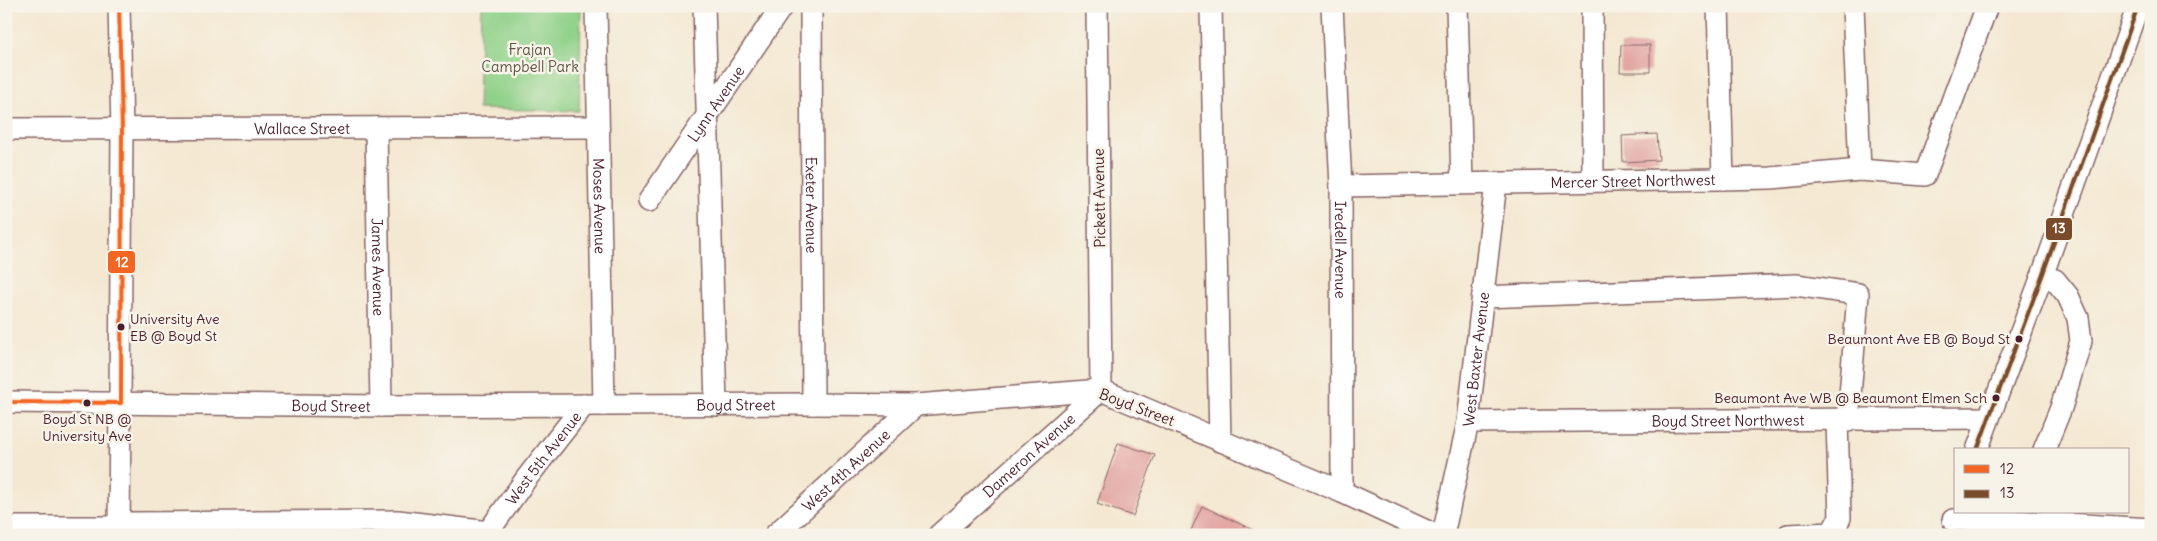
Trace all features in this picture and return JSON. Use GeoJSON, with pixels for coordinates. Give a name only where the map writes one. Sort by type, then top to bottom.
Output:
{"type":"FeatureCollection","features":[{"type":"Feature","properties":{"kind":"street"},"geometry":{"type":"LineString","coordinates":[[119,6],[122,130],[119,530]]}},
{"type":"Feature","properties":{"kind":"street","name":"Moses Avenue"},"geometry":{"type":"LineString","coordinates":[[594,405],[598,127],[596,6]]}},
{"type":"Feature","properties":{"kind":"street"},"geometry":{"type":"LineString","coordinates":[[704,6],[716,405]]}},
{"type":"Feature","properties":{"kind":"street","name":"Lynn Avenue"},"geometry":{"type":"LineString","coordinates":[[649,201],[782,6]]}},
{"type":"Feature","properties":{"kind":"street","name":"Exeter Avenue"},"geometry":{"type":"LineString","coordinates":[[811,6],[813,404]]}},
{"type":"Feature","properties":{"kind":"street","name":"Pickett Avenue"},"geometry":{"type":"LineString","coordinates":[[1097,6],[1101,390]]}},
{"type":"Feature","properties":{"kind":"street"},"geometry":{"type":"LineString","coordinates":[[1211,6],[1220,441]]}},
{"type":"Feature","properties":{"kind":"street","name":"Iredell Avenue"},"geometry":{"type":"LineString","coordinates":[[1332,6],[1341,186],[1342,492]]}},
{"type":"Feature","properties":{"kind":"street"},"geometry":{"type":"LineString","coordinates":[[1457,6],[1462,183]]}},
{"type":"Feature","properties":{"kind":"street"},"geometry":{"type":"LineString","coordinates":[[1592,6],[1593,181]]}},
{"type":"Feature","properties":{"kind":"street"},"geometry":{"type":"LineString","coordinates":[[1718,6],[1723,179]]}},
{"type":"Feature","properties":{"kind":"street"},"geometry":{"type":"LineString","coordinates":[[1853,6],[1860,170]]}},
{"type":"Feature","properties":{"kind":"street","name":"Mercer Street Northwest"},"geometry":{"type":"LineString","coordinates":[[1341,186],[1771,178],[1860,170],[1925,175],[1987,6]]}},
{"type":"Feature","properties":{"kind":"street"},"geometry":{"type":"LineString","coordinates":[[1978,448],[2042,276],[2138,6]]}},
{"type":"Feature","properties":{"kind":"street","name":"Wallace Street"},"geometry":{"type":"LineString","coordinates":[[6,129],[598,127]]}},
{"type":"Feature","properties":{"kind":"street","name":"James Avenue"},"geometry":{"type":"LineString","coordinates":[[376,128],[381,406]]}},
{"type":"Feature","properties":{"kind":"street","name":"West Baxter Avenue"},"geometry":{"type":"LineString","coordinates":[[1443,535],[1468,422],[1496,183]]}},
{"type":"Feature","properties":{"kind":"street"},"geometry":{"type":"LineString","coordinates":[[2042,276],[2055,280],[2068,296],[2078,318],[2081,341],[2061,408],[2045,448]]}},
{"type":"Feature","properties":{"kind":"street"},"geometry":{"type":"LineString","coordinates":[[1483,297],[1796,285],[1858,294],[1842,421],[1840,518],[1831,533],[1788,535]]}},
{"type":"Feature","properties":{"kind":"street","name":"Boyd Street"},"geometry":{"type":"LineString","coordinates":[[6,402],[381,406],[916,405],[1101,390],[1342,492],[1435,535]]}},
{"type":"Feature","properties":{"kind":"street","name":"Dameron Avenue"},"geometry":{"type":"LineString","coordinates":[[938,535],[954,527],[1101,390]]}},
{"type":"Feature","properties":{"kind":"street","name":"West 5th Avenue"},"geometry":{"type":"LineString","coordinates":[[487,533],[526,479],[594,405]]}},
{"type":"Feature","properties":{"kind":"street","name":"West 4th Avenue"},"geometry":{"type":"LineString","coordinates":[[775,535],[916,405]]}},
{"type":"Feature","properties":{"kind":"street","name":"Boyd Street Northwest"},"geometry":{"type":"LineString","coordinates":[[1468,422],[1842,421],[1988,418]]}},
{"type":"Feature","properties":{"kind":"street"},"geometry":{"type":"LineString","coordinates":[[1952,522],[2017,517],[2151,529]]}},
{"type":"Feature","properties":{"kind":"street"},"geometry":{"type":"LineString","coordinates":[[6,527],[107,527],[119,530],[131,523],[398,521],[487,533]]}},
{"type":"Feature","properties":{"kind":"green space","name":"Frajan Campbell Park"},"geometry":{"type":"Polygon","coordinates":[[[481,6],[581,6],[579,111],[478,109],[481,6]]]}},
{"type":"Feature","properties":{"kind":"building"},"geometry":{"type":"Polygon","coordinates":[[[1621,45],[1650,45],[1650,72],[1620,72],[1621,45]]]}},
{"type":"Feature","properties":{"kind":"building"},"geometry":{"type":"Polygon","coordinates":[[[1657,134],[1659,160],[1623,162],[1622,136],[1657,134]]]}},
{"type":"Feature","properties":{"kind":"building"},"geometry":{"type":"Polygon","coordinates":[[[1118,443],[1155,455],[1133,516],[1097,504],[1118,443]]]}},
{"type":"Feature","properties":{"kind":"building"},"geometry":{"type":"Polygon","coordinates":[[[1202,506],[1264,535],[1189,535],[1202,506]]]}},
{"type":"Feature","properties":{"kind":"transit line","name":"12"},"geometry":{"type":"LineString","coordinates":[[6,402],[121,403],[122,130],[119,6]]}},
{"type":"Feature","properties":{"kind":"transit line","name":"13"},"geometry":{"type":"LineString","coordinates":[[1978,448],[2042,276],[2138,6]]}},
{"type":"Feature","properties":{"kind":"place","name":"University Ave EB @ Boyd St"},"geometry":{"type":"Point","coordinates":[121,327]}},
{"type":"Feature","properties":{"kind":"place","name":"Beaumont Ave EB @ Boyd St"},"geometry":{"type":"Point","coordinates":[2019,339]}},
{"type":"Feature","properties":{"kind":"place","name":"Beaumont Ave WB @ Beaumont Elmen Sch"},"geometry":{"type":"Point","coordinates":[1996,398]}},
{"type":"Feature","properties":{"kind":"place","name":"Boyd St NB @ University Ave"},"geometry":{"type":"Point","coordinates":[87,403]}}]}
